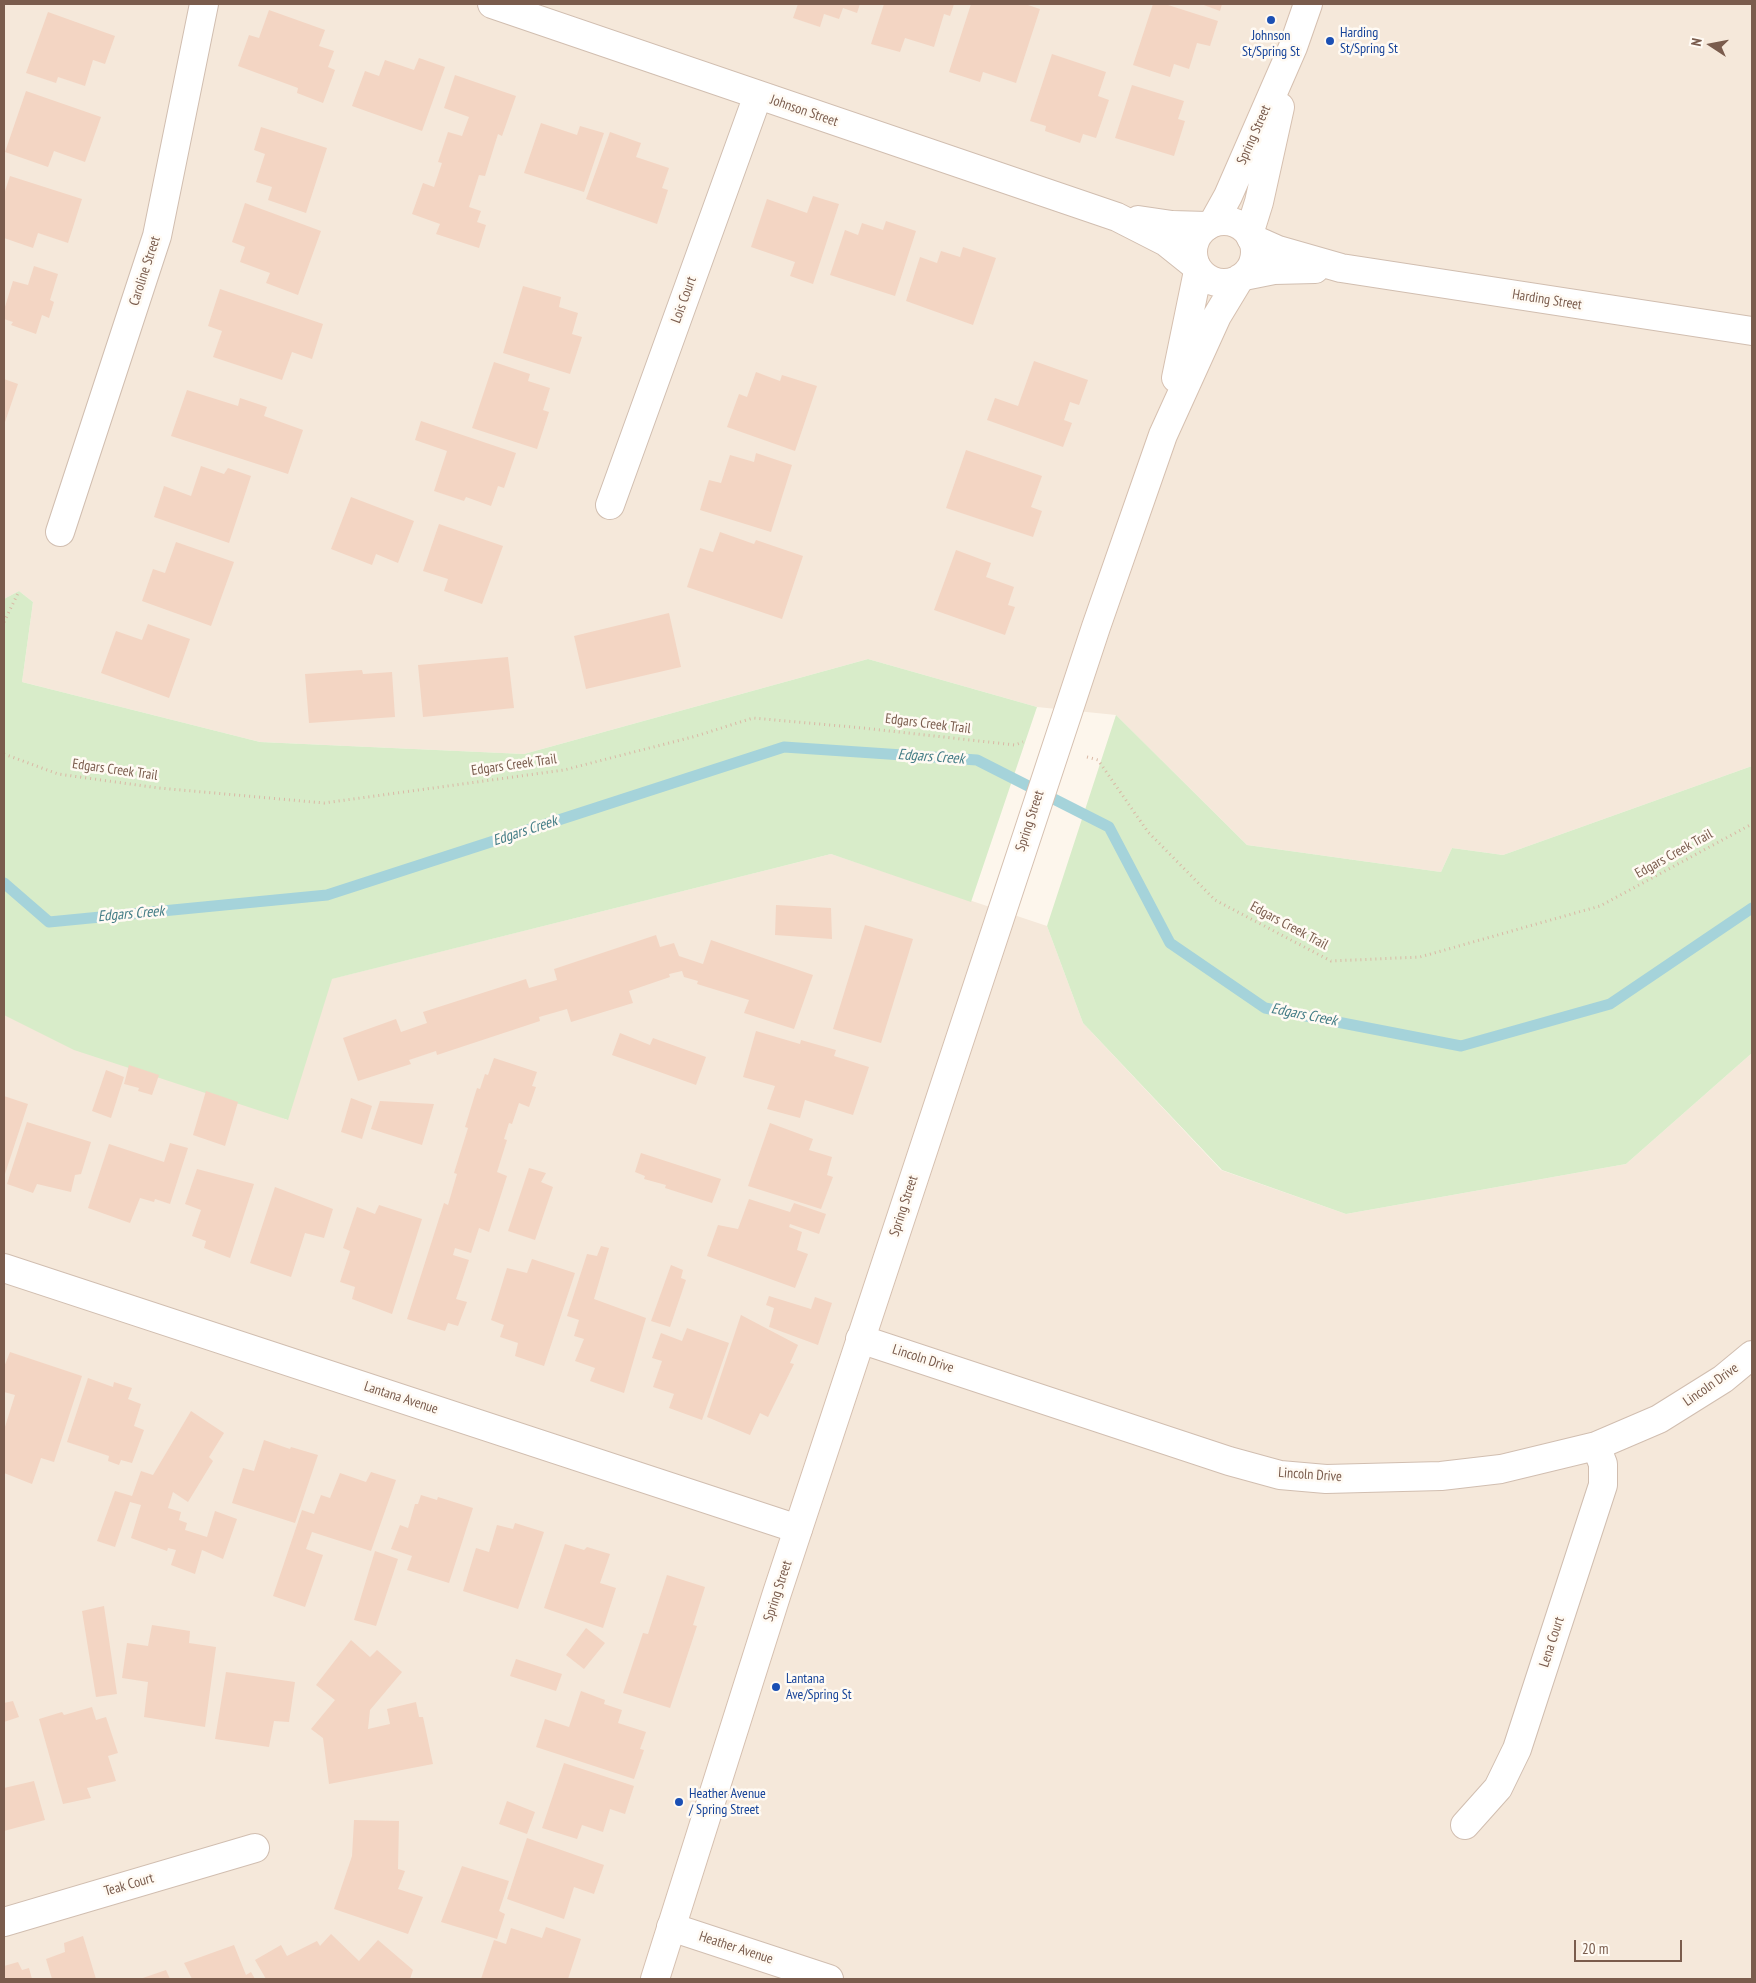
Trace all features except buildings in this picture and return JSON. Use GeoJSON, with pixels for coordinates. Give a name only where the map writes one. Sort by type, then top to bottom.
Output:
{"type":"FeatureCollection","features":[{"type":"Feature","properties":{"kind":"street","name":"Caroline Street"},"geometry":{"type":"LineString","coordinates":[[60,532],[157,236],[204,4]]}},
{"type":"Feature","properties":{"kind":"street","name":"Johnson Street"},"geometry":{"type":"LineString","coordinates":[[492,4],[1117,217],[1166,242],[1197,268]]}},
{"type":"Feature","properties":{"kind":"street","name":"Spring Street"},"geometry":{"type":"LineString","coordinates":[[1210,224],[1228,196],[1293,47],[1308,4]]}},
{"type":"Feature","properties":{"kind":"street","name":"Spring Street"},"geometry":{"type":"LineString","coordinates":[[1250,236],[1293,47]]}},
{"type":"Feature","properties":{"kind":"street","name":"Lois Court"},"geometry":{"type":"LineString","coordinates":[[610,505],[758,95]]}},
{"type":"Feature","properties":{"kind":"street","name":"Johnson Street"},"geometry":{"type":"LineString","coordinates":[[1117,217],[1172,225],[1210,224]]}},
{"type":"Feature","properties":{"kind":"street"},"geometry":{"type":"LineString","coordinates":[[1223,221],[1233,222],[1242,227],[1250,236],[1255,248],[1251,268],[1242,277],[1232,282],[1223,284],[1213,282],[1197,268],[1193,258],[1195,240],[1200,232],[1210,224],[1223,221]]}},
{"type":"Feature","properties":{"kind":"street","name":"Harding Street"},"geometry":{"type":"LineString","coordinates":[[1250,236],[1278,250],[1341,268],[1752,331]]}},
{"type":"Feature","properties":{"kind":"street","name":"Spring Street"},"geometry":{"type":"LineString","coordinates":[[1163,435],[1197,268]]}},
{"type":"Feature","properties":{"kind":"street","name":"Harding Street"},"geometry":{"type":"LineString","coordinates":[[1242,277],[1274,270],[1341,268]]}},
{"type":"Feature","properties":{"kind":"street","name":"Spring Street"},"geometry":{"type":"LineString","coordinates":[[654,1979],[798,1529],[1054,748],[1163,435],[1217,316],[1242,277]]}},
{"type":"Feature","properties":{"kind":"street","name":"Lantana Avenue"},"geometry":{"type":"LineString","coordinates":[[4,1268],[798,1529]]}},
{"type":"Feature","properties":{"kind":"street","name":"Lincoln Drive"},"geometry":{"type":"LineString","coordinates":[[860,1339],[1229,1461],[1280,1475],[1326,1479],[1441,1476],[1501,1469],[1596,1446],[1659,1419],[1722,1379],[1752,1355]]}},
{"type":"Feature","properties":{"kind":"street","name":"Lena Court"},"geometry":{"type":"LineString","coordinates":[[1465,1825],[1498,1788],[1517,1749],[1603,1485],[1603,1464],[1596,1446]]}},
{"type":"Feature","properties":{"kind":"street","name":"Teak Court"},"geometry":{"type":"LineString","coordinates":[[4,1922],[255,1848]]}},
{"type":"Feature","properties":{"kind":"street","name":"Heather Avenue"},"geometry":{"type":"LineString","coordinates":[[671,1927],[829,1979]]}},
{"type":"Feature","properties":{"kind":"path"},"geometry":{"type":"LineString","coordinates":[[4,622],[19,591]]}},
{"type":"Feature","properties":{"kind":"path","name":"Edgars Creek Trail"},"geometry":{"type":"LineString","coordinates":[[4,754],[58,774],[159,788],[324,803],[564,770],[696,736],[753,718],[1015,745],[1025,741],[1098,760],[1148,832],[1215,900],[1331,961],[1420,957],[1600,906],[1752,824]]}},
{"type":"Feature","properties":{"kind":"shaded area"},"geometry":{"type":"Polygon","coordinates":[[[4,4],[1752,4],[1752,766],[1503,855],[1452,848],[1441,872],[1247,845],[1116,715],[1037,707],[868,659],[524,754],[260,742],[22,682],[33,602],[19,591],[4,599],[4,4]]]}},
{"type":"Feature","properties":{"kind":"shaded area"},"geometry":{"type":"Polygon","coordinates":[[[831,854],[1047,926],[1083,1023],[1221,1170],[1346,1214],[1626,1164],[1752,1053],[1752,1979],[4,1979],[4,1004],[287,1120],[331,979],[831,854]]]}},
{"type":"Feature","properties":{"kind":"green space"},"geometry":{"type":"Polygon","coordinates":[[[19,591],[33,602],[22,682],[260,742],[524,754],[868,659],[1037,707],[971,902],[831,854],[332,979],[288,1120],[74,1050],[4,1015],[4,599],[19,591]]]}},
{"type":"Feature","properties":{"kind":"green space"},"geometry":{"type":"Polygon","coordinates":[[[1116,715],[1247,845],[1441,872],[1452,848],[1503,855],[1752,766],[1752,1053],[1626,1164],[1346,1214],[1222,1170],[1083,1023],[1047,926],[1116,715]]]}},
{"type":"Feature","properties":{"kind":"waterway","name":"Edgars Creek"},"geometry":{"type":"LineString","coordinates":[[4,883],[49,922],[327,895],[784,747],[977,760],[1109,827],[1170,943],[1265,1008],[1461,1046],[1610,1004],[1752,908]]}},
{"type":"Feature","properties":{"kind":"place","name":"Johnson St/Spring St"},"geometry":{"type":"Point","coordinates":[1271,20]}},
{"type":"Feature","properties":{"kind":"place","name":"Harding St/Spring St"},"geometry":{"type":"Point","coordinates":[1330,41]}},
{"type":"Feature","properties":{"kind":"place","name":"Lantana Ave/Spring St"},"geometry":{"type":"Point","coordinates":[776,1687]}},
{"type":"Feature","properties":{"kind":"place","name":"Heather Avenue / Spring Street"},"geometry":{"type":"Point","coordinates":[679,1802]}}]}
